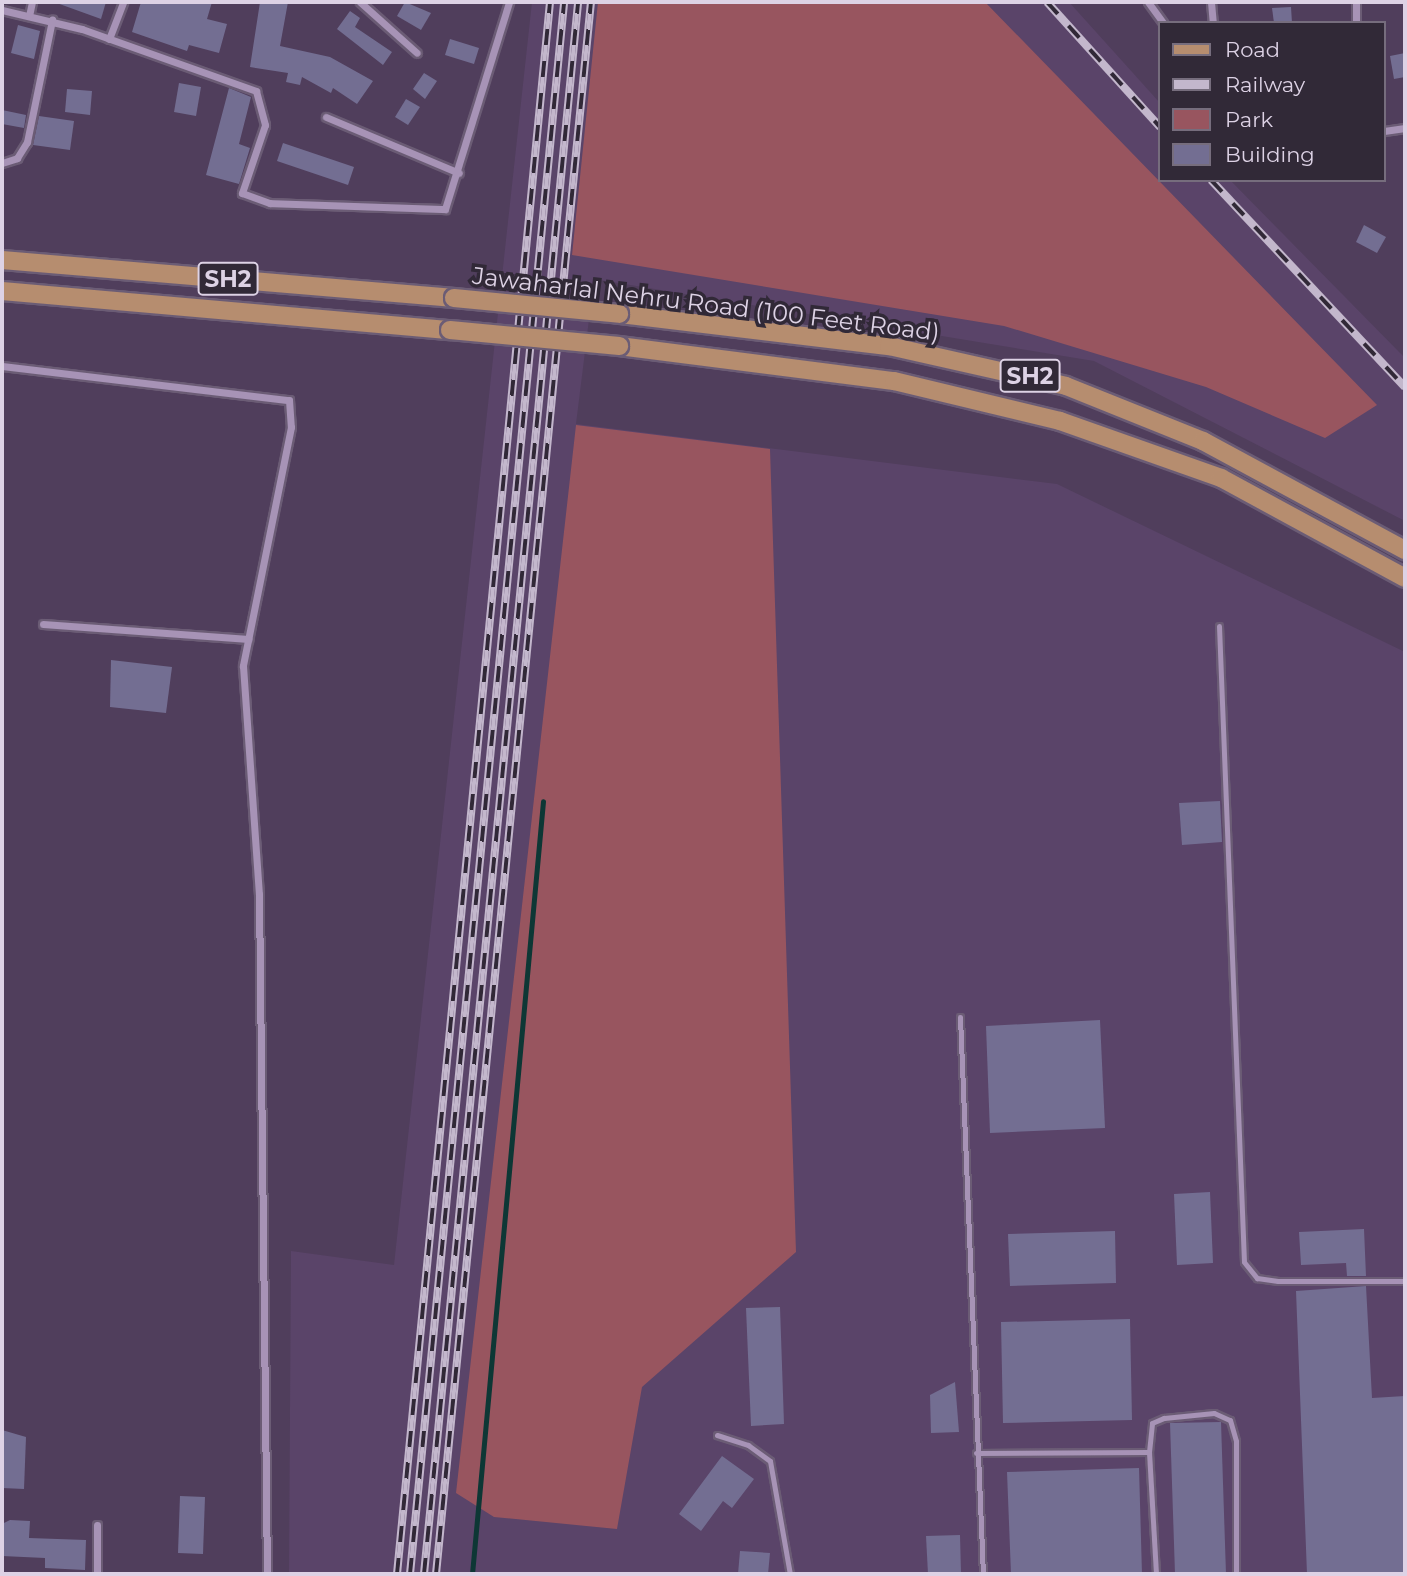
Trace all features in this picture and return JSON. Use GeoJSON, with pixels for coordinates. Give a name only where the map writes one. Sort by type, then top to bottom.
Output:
{"type":"FeatureCollection","features":[{"type":"Feature","properties":{"kind":"main road","name":"Jawaharlal Nehru Road (100 Feet Road)"},"geometry":{"type":"LineString","coordinates":[[2,261],[454,298],[619,314],[889,346],[1066,386],[1203,441],[1405,551]]}},
{"type":"Feature","properties":{"kind":"main road","name":"SH2"},"geometry":{"type":"LineString","coordinates":[[2,290],[619,346],[894,381],[1060,421],[1221,478],[1405,578]]}},
{"type":"Feature","properties":{"kind":"street"},"geometry":{"type":"LineString","coordinates":[[29,16],[32,2]]}},
{"type":"Feature","properties":{"kind":"street"},"geometry":{"type":"LineString","coordinates":[[109,39],[123,2]]}},
{"type":"Feature","properties":{"kind":"street"},"geometry":{"type":"LineString","coordinates":[[358,2],[417,53]]}},
{"type":"Feature","properties":{"kind":"street"},"geometry":{"type":"LineString","coordinates":[[2,10],[52,20],[256,91],[262,99],[265,125],[242,193],[270,203],[445,209],[459,173],[509,2]]}},
{"type":"Feature","properties":{"kind":"street"},"geometry":{"type":"LineString","coordinates":[[1148,2],[1162,21]]}},
{"type":"Feature","properties":{"kind":"street"},"geometry":{"type":"LineString","coordinates":[[1211,2],[1213,21]]}},
{"type":"Feature","properties":{"kind":"street"},"geometry":{"type":"LineString","coordinates":[[1356,2],[1356,21]]}},
{"type":"Feature","properties":{"kind":"street"},"geometry":{"type":"LineString","coordinates":[[2,163],[17,158],[27,142],[52,20]]}},
{"type":"Feature","properties":{"kind":"street"},"geometry":{"type":"LineString","coordinates":[[326,117],[459,173]]}},
{"type":"Feature","properties":{"kind":"street"},"geometry":{"type":"LineString","coordinates":[[1386,131],[1405,128]]}},
{"type":"Feature","properties":{"kind":"street"},"geometry":{"type":"LineString","coordinates":[[2,366],[289,400],[291,427],[243,666],[259,894],[267,1574]]}},
{"type":"Feature","properties":{"kind":"street"},"geometry":{"type":"LineString","coordinates":[[43,624],[248,639]]}},
{"type":"Feature","properties":{"kind":"street"},"geometry":{"type":"LineString","coordinates":[[97,1525],[97,1574]]}},
{"type":"Feature","properties":{"kind":"lane"},"geometry":{"type":"LineString","coordinates":[[1219,626],[1244,1262],[1257,1278],[1278,1281],[1405,1281]]}},
{"type":"Feature","properties":{"kind":"lane"},"geometry":{"type":"LineString","coordinates":[[960,1017],[982,1574]]}},
{"type":"Feature","properties":{"kind":"lane"},"geometry":{"type":"LineString","coordinates":[[1156,1574],[1149,1452],[1152,1423],[1164,1418],[1214,1413],[1230,1420],[1236,1441],[1236,1574]]}},
{"type":"Feature","properties":{"kind":"lane"},"geometry":{"type":"LineString","coordinates":[[717,1435],[748,1445],[769,1461],[790,1574]]}},
{"type":"Feature","properties":{"kind":"lane"},"geometry":{"type":"LineString","coordinates":[[976,1453],[1149,1452]]}},
{"type":"Feature","properties":{"kind":"shaded area"},"geometry":{"type":"Polygon","coordinates":[[[532,2],[1069,2],[1158,101],[1158,182],[1232,182],[1405,358],[1405,521],[1094,361],[594,279],[576,424],[1057,484],[1405,652],[1405,1574],[289,1574],[291,1251],[394,1265],[532,2]]]}},
{"type":"Feature","properties":{"kind":"green space"},"geometry":{"type":"Polygon","coordinates":[[[598,2],[985,2],[1377,405],[1325,438],[1206,387],[1004,326],[572,255],[598,2]]]}},
{"type":"Feature","properties":{"kind":"green space"},"geometry":{"type":"Polygon","coordinates":[[[576,425],[770,449],[796,1252],[642,1387],[617,1529],[494,1517],[456,1493],[576,425]]]}},
{"type":"Feature","properties":{"kind":"building"},"geometry":{"type":"Polygon","coordinates":[[[54,2],[106,2],[101,19],[54,2]]]}},
{"type":"Feature","properties":{"kind":"building"},"geometry":{"type":"Polygon","coordinates":[[[141,2],[212,2],[207,19],[227,24],[219,53],[189,45],[187,51],[132,32],[141,2]]]}},
{"type":"Feature","properties":{"kind":"building"},"geometry":{"type":"Polygon","coordinates":[[[260,2],[288,2],[280,46],[330,57],[373,81],[357,104],[333,88],[331,93],[302,77],[300,85],[286,82],[288,73],[250,67],[260,2]]]}},
{"type":"Feature","properties":{"kind":"building"},"geometry":{"type":"Polygon","coordinates":[[[405,2],[431,13],[421,30],[397,16],[405,2]]]}},
{"type":"Feature","properties":{"kind":"building"},"geometry":{"type":"Polygon","coordinates":[[[1291,7],[1292,21],[1274,21],[1272,8],[1291,7]]]}},
{"type":"Feature","properties":{"kind":"building"},"geometry":{"type":"Polygon","coordinates":[[[350,11],[360,18],[355,27],[392,52],[383,65],[337,29],[350,11]]]}},
{"type":"Feature","properties":{"kind":"building"},"geometry":{"type":"Polygon","coordinates":[[[18,25],[40,31],[34,59],[11,53],[18,25]]]}},
{"type":"Feature","properties":{"kind":"building"},"geometry":{"type":"Polygon","coordinates":[[[450,39],[479,48],[474,64],[445,55],[450,39]]]}},
{"type":"Feature","properties":{"kind":"building"},"geometry":{"type":"Polygon","coordinates":[[[1405,53],[1405,77],[1394,79],[1390,56],[1405,53]]]}},
{"type":"Feature","properties":{"kind":"building"},"geometry":{"type":"Polygon","coordinates":[[[424,73],[437,81],[425,99],[413,89],[424,73]]]}},
{"type":"Feature","properties":{"kind":"building"},"geometry":{"type":"Polygon","coordinates":[[[179,83],[201,87],[196,116],[174,112],[179,83]]]}},
{"type":"Feature","properties":{"kind":"building"},"geometry":{"type":"Polygon","coordinates":[[[229,88],[251,97],[239,144],[250,148],[239,184],[206,175],[229,88]]]}},
{"type":"Feature","properties":{"kind":"building"},"geometry":{"type":"Polygon","coordinates":[[[67,89],[92,91],[90,115],[65,112],[67,89]]]}},
{"type":"Feature","properties":{"kind":"building"},"geometry":{"type":"Polygon","coordinates":[[[406,99],[420,107],[408,125],[395,117],[406,99]]]}},
{"type":"Feature","properties":{"kind":"building"},"geometry":{"type":"Polygon","coordinates":[[[2,110],[26,115],[24,128],[2,124],[2,110]]]}},
{"type":"Feature","properties":{"kind":"building"},"geometry":{"type":"Polygon","coordinates":[[[39,116],[74,121],[70,150],[33,145],[39,116]]]}},
{"type":"Feature","properties":{"kind":"building"},"geometry":{"type":"Polygon","coordinates":[[[283,143],[354,167],[348,185],[277,161],[283,143]]]}},
{"type":"Feature","properties":{"kind":"building"},"geometry":{"type":"Polygon","coordinates":[[[1364,225],[1386,237],[1377,253],[1356,242],[1364,225]]]}},
{"type":"Feature","properties":{"kind":"building"},"geometry":{"type":"Polygon","coordinates":[[[111,660],[172,667],[166,713],[110,707],[111,660]]]}},
{"type":"Feature","properties":{"kind":"building"},"geometry":{"type":"Polygon","coordinates":[[[1220,801],[1222,842],[1182,845],[1179,803],[1220,801]]]}},
{"type":"Feature","properties":{"kind":"building"},"geometry":{"type":"Polygon","coordinates":[[[1100,1020],[1105,1128],[990,1133],[986,1026],[1100,1020]]]}},
{"type":"Feature","properties":{"kind":"building"},"geometry":{"type":"Polygon","coordinates":[[[1210,1192],[1213,1263],[1177,1265],[1174,1194],[1210,1192]]]}},
{"type":"Feature","properties":{"kind":"building"},"geometry":{"type":"Polygon","coordinates":[[[1364,1229],[1366,1276],[1347,1276],[1346,1263],[1301,1265],[1299,1232],[1364,1229]]]}},
{"type":"Feature","properties":{"kind":"building"},"geometry":{"type":"Polygon","coordinates":[[[1115,1231],[1116,1283],[1010,1286],[1008,1234],[1115,1231]]]}},
{"type":"Feature","properties":{"kind":"building"},"geometry":{"type":"Polygon","coordinates":[[[1366,1286],[1372,1398],[1405,1396],[1405,1574],[1307,1574],[1296,1291],[1366,1286]]]}},
{"type":"Feature","properties":{"kind":"building"},"geometry":{"type":"Polygon","coordinates":[[[780,1307],[784,1424],[751,1426],[746,1308],[780,1307]]]}},
{"type":"Feature","properties":{"kind":"building"},"geometry":{"type":"Polygon","coordinates":[[[1130,1319],[1132,1420],[1003,1423],[1001,1322],[1130,1319]]]}},
{"type":"Feature","properties":{"kind":"building"},"geometry":{"type":"Polygon","coordinates":[[[955,1382],[959,1432],[931,1433],[930,1395],[955,1382]]]}},
{"type":"Feature","properties":{"kind":"building"},"geometry":{"type":"Polygon","coordinates":[[[1221,1422],[1226,1574],[1175,1574],[1170,1423],[1221,1422]]]}},
{"type":"Feature","properties":{"kind":"building"},"geometry":{"type":"Polygon","coordinates":[[[2,1430],[26,1437],[24,1489],[2,1488],[2,1430]]]}},
{"type":"Feature","properties":{"kind":"building"},"geometry":{"type":"Polygon","coordinates":[[[722,1456],[754,1479],[732,1508],[723,1501],[701,1531],[679,1514],[722,1456]]]}},
{"type":"Feature","properties":{"kind":"building"},"geometry":{"type":"Polygon","coordinates":[[[1139,1468],[1142,1574],[1011,1574],[1007,1472],[1139,1468]]]}},
{"type":"Feature","properties":{"kind":"building"},"geometry":{"type":"Polygon","coordinates":[[[180,1496],[205,1497],[203,1554],[178,1553],[180,1496]]]}},
{"type":"Feature","properties":{"kind":"building"},"geometry":{"type":"Polygon","coordinates":[[[10,1520],[30,1521],[29,1538],[86,1540],[85,1570],[45,1568],[45,1558],[2,1556],[2,1524],[10,1520]]]}},
{"type":"Feature","properties":{"kind":"building"},"geometry":{"type":"Polygon","coordinates":[[[960,1535],[961,1574],[928,1574],[926,1536],[960,1535]]]}},
{"type":"Feature","properties":{"kind":"building"},"geometry":{"type":"Polygon","coordinates":[[[740,1551],[770,1553],[768,1574],[738,1574],[740,1551]]]}},
{"type":"Feature","properties":{"kind":"waterway"},"geometry":{"type":"LineString","coordinates":[[472,1574],[543,801]]}},
{"type":"Feature","properties":{"kind":"railway"},"geometry":{"type":"LineString","coordinates":[[397,1574],[550,2]]}},
{"type":"Feature","properties":{"kind":"railway"},"geometry":{"type":"LineString","coordinates":[[410,1574],[564,2]]}},
{"type":"Feature","properties":{"kind":"railway"},"geometry":{"type":"LineString","coordinates":[[424,1574],[578,2]]}},
{"type":"Feature","properties":{"kind":"railway"},"geometry":{"type":"LineString","coordinates":[[436,1574],[591,2]]}},
{"type":"Feature","properties":{"kind":"railway"},"geometry":{"type":"LineString","coordinates":[[1047,2],[1158,125]]}},
{"type":"Feature","properties":{"kind":"railway"},"geometry":{"type":"LineString","coordinates":[[1213,182],[1405,387]]}}]}
